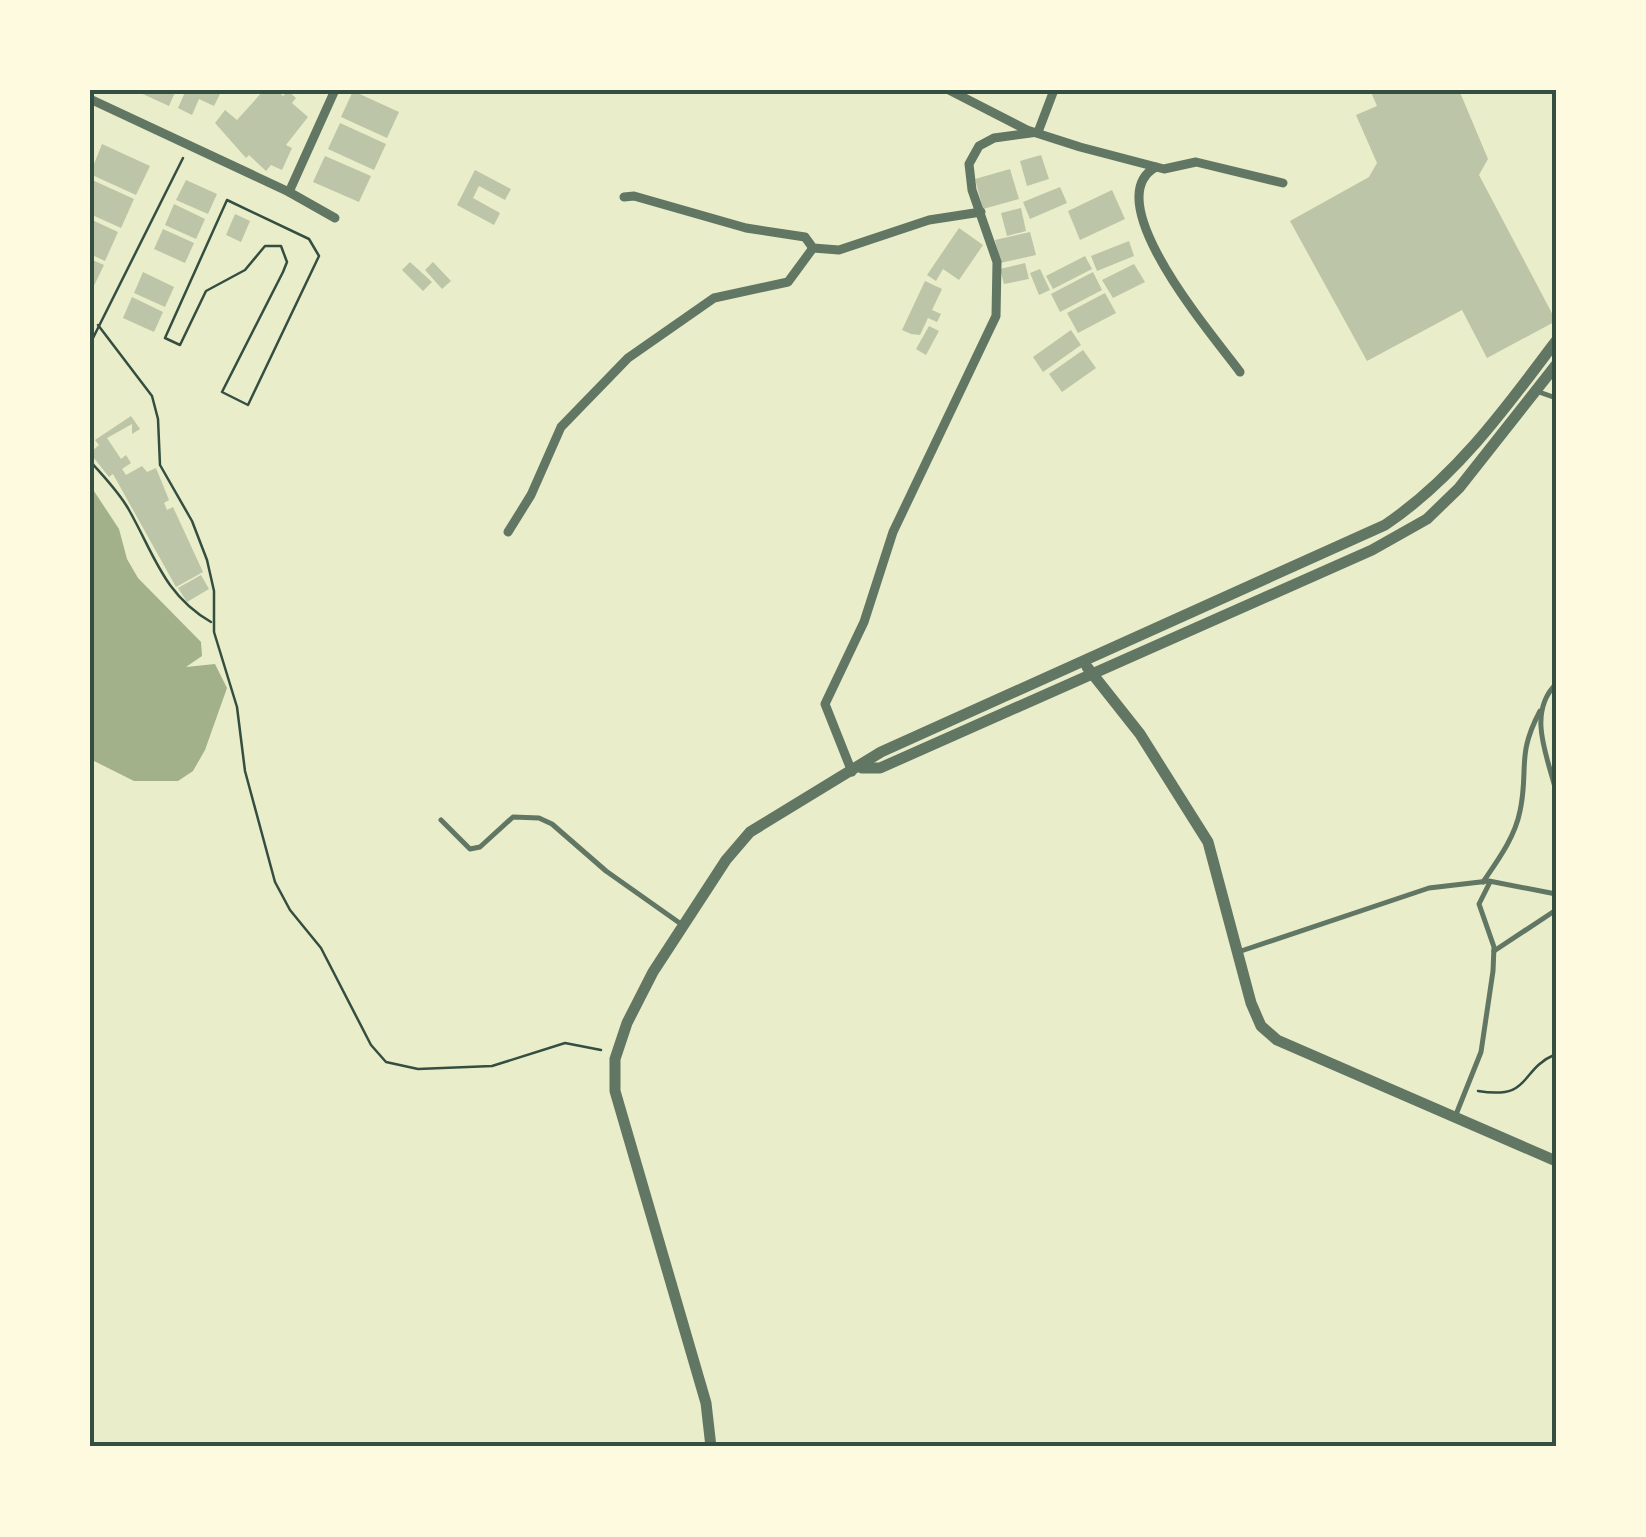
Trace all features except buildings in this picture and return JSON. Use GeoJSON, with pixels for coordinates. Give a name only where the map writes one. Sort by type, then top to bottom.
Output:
{"type":"FeatureCollection","features":[{"type":"Feature","properties":{"kind":"street"},"geometry":{"type":"LineString","coordinates":[[288,192],[335,90]]}},
{"type":"Feature","properties":{"kind":"street"},"geometry":{"type":"LineString","coordinates":[[950,90],[1038,132],[1156,167],[1172,170],[1196,162],[1283,183]]}},
{"type":"Feature","properties":{"kind":"street"},"geometry":{"type":"LineString","coordinates":[[1038,132],[1054,90]]}},
{"type":"Feature","properties":{"kind":"street"},"geometry":{"type":"LineString","coordinates":[[90,100],[190,142],[335,218]]}},
{"type":"Feature","properties":{"kind":"street"},"geometry":{"type":"LineString","coordinates":[[856,770],[826,704],[864,622],[893,532],[996,316],[997,262],[972,190],[969,164],[979,146],[994,138],[1038,132]]}},
{"type":"Feature","properties":{"kind":"street"},"geometry":{"type":"LineString","coordinates":[[1156,167],[1144,175],[1138,194],[1150,233],[1179,294],[1240,372]]}},
{"type":"Feature","properties":{"kind":"street"},"geometry":{"type":"LineString","coordinates":[[624,198],[634,196],[746,228],[804,237],[813,248],[839,250],[929,220],[981,212]]}},
{"type":"Feature","properties":{"kind":"street"},"geometry":{"type":"LineString","coordinates":[[508,532],[532,495],[561,428],[628,358],[714,298],[788,282],[813,248]]}},
{"type":"Feature","properties":{"kind":"street"},"geometry":{"type":"LineString","coordinates":[[711,1447],[706,1403],[615,1091],[617,1054],[636,1006],[726,860],[750,832],[790,804],[856,770],[880,768],[1347,544],[1419,502],[1456,464],[1556,341]]}},
{"type":"Feature","properties":{"kind":"street"},"geometry":{"type":"LineString","coordinates":[[1088,667],[1372,550],[1428,519],[1458,488],[1556,365]]}},
{"type":"Feature","properties":{"kind":"street"},"geometry":{"type":"LineString","coordinates":[[1088,667],[1188,803],[1208,842],[1250,1003],[1262,1026],[1277,1040],[1556,1161]]}},
{"type":"Feature","properties":{"kind":"lane"},"geometry":{"type":"LineString","coordinates":[[1536,391],[1556,398]]}},
{"type":"Feature","properties":{"kind":"lane"},"geometry":{"type":"LineString","coordinates":[[1455,1118],[1481,1052],[1494,951],[1480,914],[1482,895],[1517,822],[1522,750],[1545,696],[1556,684]]}},
{"type":"Feature","properties":{"kind":"lane"},"geometry":{"type":"LineString","coordinates":[[1540,712],[1556,791]]}},
{"type":"Feature","properties":{"kind":"lane"},"geometry":{"type":"LineString","coordinates":[[441,820],[470,848],[480,847],[513,817],[523,814],[552,824],[606,871],[683,926]]}},
{"type":"Feature","properties":{"kind":"lane"},"geometry":{"type":"LineString","coordinates":[[1238,952],[1404,894],[1487,882],[1556,894]]}},
{"type":"Feature","properties":{"kind":"lane"},"geometry":{"type":"LineString","coordinates":[[1494,951],[1556,910]]}},
{"type":"Feature","properties":{"kind":"path"},"geometry":{"type":"LineString","coordinates":[[90,344],[190,142]]}},
{"type":"Feature","properties":{"kind":"path"},"geometry":{"type":"LineString","coordinates":[[227,200],[309,239],[318,256],[248,405],[222,392],[283,272],[287,262],[281,246],[265,246],[245,270],[206,290],[180,345],[165,338],[227,200]]}},
{"type":"Feature","properties":{"kind":"path"},"geometry":{"type":"LineString","coordinates":[[98,325],[156,406],[160,465],[192,521],[212,578],[212,623],[236,707],[245,771],[275,882],[290,910],[321,948],[378,1055],[399,1067],[418,1069],[492,1066],[565,1043],[617,1054]]}},
{"type":"Feature","properties":{"kind":"path"},"geometry":{"type":"LineString","coordinates":[[90,461],[126,505],[170,589],[187,608],[212,623]]}},
{"type":"Feature","properties":{"kind":"path"},"geometry":{"type":"LineString","coordinates":[[1467,1088],[1514,1092],[1530,1080],[1541,1062],[1556,1054]]}},
{"type":"Feature","properties":{"kind":"shaded area"},"geometry":{"type":"Polygon","coordinates":[[[90,485],[119,529],[127,559],[138,578],[201,642],[202,656],[186,667],[215,664],[227,688],[205,750],[193,771],[178,781],[134,781],[90,759],[90,485]]]}}]}
